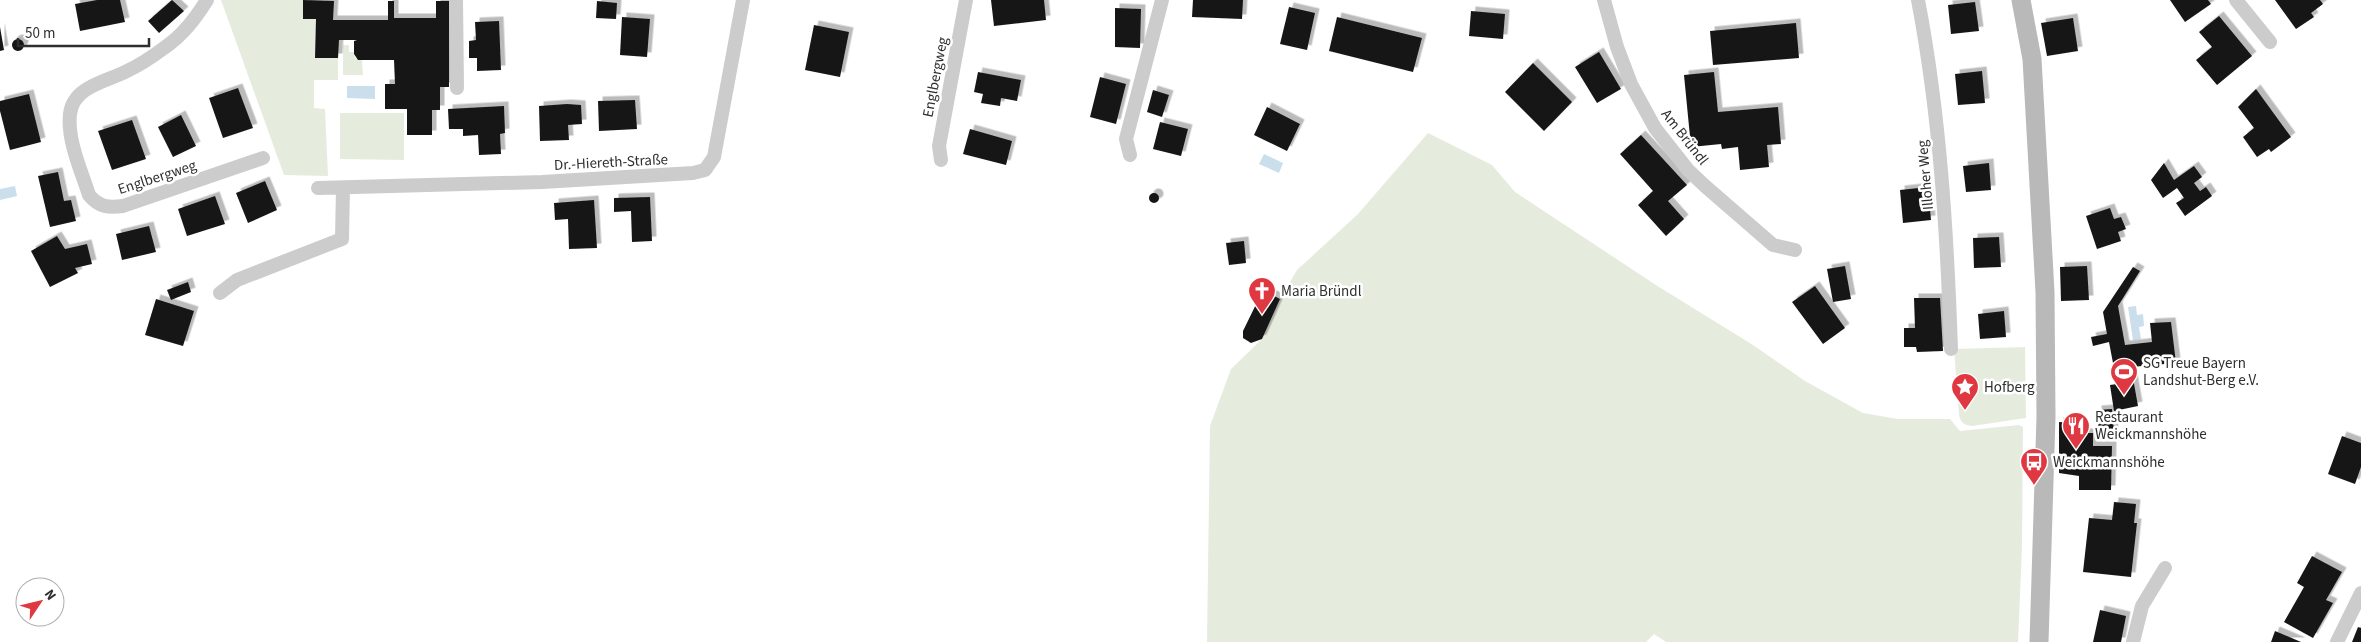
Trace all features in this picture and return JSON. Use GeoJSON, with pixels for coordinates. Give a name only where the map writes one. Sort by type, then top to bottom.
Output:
{"type":"FeatureCollection","features":[{"type":"Feature","properties":{"kind":"street","name":"Englbergweg"},"geometry":{"type":"LineString","coordinates":[[207,0],[191,25],[165,48],[126,72],[88,88],[76,99],[70,112],[70,132],[89,195],[96,203],[109,208],[123,206],[263,158]]}},
{"type":"Feature","properties":{"kind":"street"},"geometry":{"type":"LineString","coordinates":[[456,0],[457,88]]}},
{"type":"Feature","properties":{"kind":"street","name":"Dr.-Hiereth-Straße"},"geometry":{"type":"LineString","coordinates":[[318,188],[542,182],[693,173],[705,170],[714,157],[743,0]]}},
{"type":"Feature","properties":{"kind":"street","name":"Englbergweg"},"geometry":{"type":"LineString","coordinates":[[941,160],[939,146],[966,0]]}},
{"type":"Feature","properties":{"kind":"street"},"geometry":{"type":"LineString","coordinates":[[1130,155],[1126,139],[1162,0]]}},
{"type":"Feature","properties":{"kind":"street","name":"Am Bründl"},"geometry":{"type":"LineString","coordinates":[[1604,0],[1617,47],[1631,84],[1655,128],[1688,170],[1705,186],[1773,245],[1795,250]]}},
{"type":"Feature","properties":{"kind":"street","name":"Illoher Weg"},"geometry":{"type":"LineString","coordinates":[[1918,0],[1927,48],[1939,141],[1947,233],[1951,349]]}},
{"type":"Feature","properties":{"kind":"street"},"geometry":{"type":"LineString","coordinates":[[2021,0],[2032,59],[2045,292],[2046,417],[2039,642]]}},
{"type":"Feature","properties":{"kind":"street"},"geometry":{"type":"LineString","coordinates":[[2236,0],[2270,42]]}},
{"type":"Feature","properties":{"kind":"street"},"geometry":{"type":"LineString","coordinates":[[220,293],[237,280],[342,239],[343,188]]}},
{"type":"Feature","properties":{"kind":"street"},"geometry":{"type":"LineString","coordinates":[[2133,642],[2142,606],[2165,568]]}},
{"type":"Feature","properties":{"kind":"street"},"geometry":{"type":"LineString","coordinates":[[2337,642],[2361,593]]}},
{"type":"Feature","properties":{"kind":"shaded area"},"geometry":{"type":"Polygon","coordinates":[[[221,0],[303,0],[303,19],[316,19],[316,58],[338,58],[338,80],[314,80],[314,108],[325,109],[328,176],[284,175],[221,0]]]}},
{"type":"Feature","properties":{"kind":"shaded area"},"geometry":{"type":"Polygon","coordinates":[[[343,45],[349,45],[349,52],[354,52],[355,58],[362,60],[363,75],[343,75],[343,45]]]}},
{"type":"Feature","properties":{"kind":"shaded area"},"geometry":{"type":"Polygon","coordinates":[[[340,113],[404,113],[404,160],[340,159],[340,113]]]}},
{"type":"Feature","properties":{"kind":"shaded area"},"geometry":{"type":"Polygon","coordinates":[[[1428,133],[1492,165],[1515,192],[1659,287],[1753,345],[1805,381],[1863,413],[1898,419],[1950,419],[1960,431],[2019,425],[2023,427],[2022,547],[2018,642],[1666,642],[1654,634],[1646,642],[1207,642],[1210,426],[1231,369],[1262,339],[1280,299],[1297,270],[1358,214],[1428,133]]]}},
{"type":"Feature","properties":{"kind":"shaded area"},"geometry":{"type":"Polygon","coordinates":[[[2025,347],[2026,418],[1972,426],[1963,423],[1959,415],[1954,349],[2025,347]]]}},
{"type":"Feature","properties":{"kind":"water"},"geometry":{"type":"Polygon","coordinates":[[[347,86],[375,86],[375,99],[347,98],[347,86]]]}},
{"type":"Feature","properties":{"kind":"water"},"geometry":{"type":"Polygon","coordinates":[[[1264,154],[1283,163],[1279,173],[1259,164],[1264,154]]]}},
{"type":"Feature","properties":{"kind":"water"},"geometry":{"type":"Polygon","coordinates":[[[15,186],[17,196],[0,200],[0,189],[15,186]]]}},
{"type":"Feature","properties":{"kind":"water"},"geometry":{"type":"Polygon","coordinates":[[[2136,306],[2137,315],[2143,314],[2144,326],[2139,327],[2141,339],[2133,340],[2128,307],[2136,306]]]}},
{"type":"Feature","properties":{"kind":"building"},"geometry":{"type":"Polygon","coordinates":[[[97,0],[120,0],[125,22],[80,31],[75,4],[97,0]]]}},
{"type":"Feature","properties":{"kind":"building"},"geometry":{"type":"Polygon","coordinates":[[[172,0],[184,11],[159,33],[148,21],[172,0]]]}},
{"type":"Feature","properties":{"kind":"building"},"geometry":{"type":"Polygon","coordinates":[[[303,0],[334,1],[333,20],[388,20],[388,1],[394,1],[394,18],[436,18],[436,1],[449,1],[449,87],[440,87],[440,110],[432,110],[432,135],[407,135],[407,109],[385,109],[385,84],[395,84],[394,60],[358,60],[354,54],[354,41],[357,40],[339,40],[338,58],[315,58],[316,19],[303,19],[303,0]]]}},
{"type":"Feature","properties":{"kind":"building"},"geometry":{"type":"Polygon","coordinates":[[[991,0],[1044,0],[1046,20],[994,26],[991,0]]]}},
{"type":"Feature","properties":{"kind":"building"},"geometry":{"type":"Polygon","coordinates":[[[1193,0],[1243,0],[1242,19],[1192,17],[1193,0]]]}},
{"type":"Feature","properties":{"kind":"building"},"geometry":{"type":"Polygon","coordinates":[[[2170,0],[2208,0],[2211,4],[2185,22],[2170,0]]]}},
{"type":"Feature","properties":{"kind":"building"},"geometry":{"type":"Polygon","coordinates":[[[2275,0],[2320,0],[2323,4],[2311,13],[2314,17],[2296,29],[2275,0]]]}},
{"type":"Feature","properties":{"kind":"building"},"geometry":{"type":"Polygon","coordinates":[[[597,1],[617,3],[616,19],[596,18],[597,1]]]}},
{"type":"Feature","properties":{"kind":"building"},"geometry":{"type":"Polygon","coordinates":[[[1975,2],[1979,31],[1951,34],[1948,5],[1975,2]]]}},
{"type":"Feature","properties":{"kind":"building"},"geometry":{"type":"Polygon","coordinates":[[[1289,7],[1315,13],[1307,50],[1280,44],[1289,7]]]}},
{"type":"Feature","properties":{"kind":"building"},"geometry":{"type":"Polygon","coordinates":[[[1115,8],[1141,9],[1140,48],[1115,47],[1115,8]]]}},
{"type":"Feature","properties":{"kind":"building"},"geometry":{"type":"Polygon","coordinates":[[[1471,11],[1505,14],[1503,39],[1469,36],[1471,11]]]}},
{"type":"Feature","properties":{"kind":"building"},"geometry":{"type":"Polygon","coordinates":[[[2219,16],[2252,56],[2217,85],[2196,60],[2212,47],[2199,32],[2219,16]]]}},
{"type":"Feature","properties":{"kind":"building"},"geometry":{"type":"Polygon","coordinates":[[[622,17],[650,19],[647,57],[620,55],[622,17]]]}},
{"type":"Feature","properties":{"kind":"building"},"geometry":{"type":"Polygon","coordinates":[[[1337,17],[1422,38],[1413,72],[1329,51],[1337,17]]]}},
{"type":"Feature","properties":{"kind":"building"},"geometry":{"type":"Polygon","coordinates":[[[2073,18],[2078,51],[2047,56],[2041,23],[2073,18]]]}},
{"type":"Feature","properties":{"kind":"building"},"geometry":{"type":"Polygon","coordinates":[[[499,21],[501,70],[477,71],[477,58],[469,58],[469,41],[476,40],[475,22],[499,21]]]}},
{"type":"Feature","properties":{"kind":"building"},"geometry":{"type":"Polygon","coordinates":[[[1796,23],[1799,58],[1713,65],[1710,31],[1796,23]]]}},
{"type":"Feature","properties":{"kind":"building"},"geometry":{"type":"Polygon","coordinates":[[[814,25],[849,32],[840,77],[805,70],[814,25]]]}},
{"type":"Feature","properties":{"kind":"building"},"geometry":{"type":"Polygon","coordinates":[[[0,27],[4,50],[0,51],[0,27]]]}},
{"type":"Feature","properties":{"kind":"building"},"geometry":{"type":"Polygon","coordinates":[[[16,39],[20,39],[24,45],[20,51],[16,51],[12,47],[12,43],[16,39]]]}},
{"type":"Feature","properties":{"kind":"building"},"geometry":{"type":"Polygon","coordinates":[[[1599,52],[1621,89],[1597,103],[1575,67],[1599,52]]]}},
{"type":"Feature","properties":{"kind":"building"},"geometry":{"type":"Polygon","coordinates":[[[1533,63],[1572,102],[1544,131],[1505,92],[1533,63]]]}},
{"type":"Feature","properties":{"kind":"building"},"geometry":{"type":"Polygon","coordinates":[[[1982,71],[1985,103],[1958,105],[1955,74],[1982,71]]]}},
{"type":"Feature","properties":{"kind":"building"},"geometry":{"type":"Polygon","coordinates":[[[978,72],[1021,80],[1017,101],[1001,98],[1000,106],[981,103],[983,94],[974,92],[978,72]]]}},
{"type":"Feature","properties":{"kind":"building"},"geometry":{"type":"Polygon","coordinates":[[[1714,72],[1718,112],[1778,107],[1781,144],[1767,145],[1769,167],[1740,170],[1738,147],[1722,149],[1721,144],[1691,147],[1684,75],[1714,72]]]}},
{"type":"Feature","properties":{"kind":"building"},"geometry":{"type":"Polygon","coordinates":[[[1100,77],[1126,84],[1116,124],[1090,117],[1100,77]]]}},
{"type":"Feature","properties":{"kind":"building"},"geometry":{"type":"Polygon","coordinates":[[[238,88],[253,128],[223,138],[209,98],[238,88]]]}},
{"type":"Feature","properties":{"kind":"building"},"geometry":{"type":"Polygon","coordinates":[[[2256,89],[2291,137],[2271,152],[2269,149],[2257,157],[2243,137],[2254,128],[2238,107],[2256,89]]]}},
{"type":"Feature","properties":{"kind":"building"},"geometry":{"type":"Polygon","coordinates":[[[1153,90],[1169,95],[1162,117],[1147,112],[1153,90]]]}},
{"type":"Feature","properties":{"kind":"building"},"geometry":{"type":"Polygon","coordinates":[[[29,94],[41,142],[10,150],[0,111],[0,101],[29,94]]]}},
{"type":"Feature","properties":{"kind":"building"},"geometry":{"type":"Polygon","coordinates":[[[635,100],[637,129],[599,131],[598,101],[635,100]]]}},
{"type":"Feature","properties":{"kind":"building"},"geometry":{"type":"Polygon","coordinates":[[[581,105],[582,124],[568,125],[569,140],[540,141],[539,106],[581,105]]]}},
{"type":"Feature","properties":{"kind":"building"},"geometry":{"type":"Polygon","coordinates":[[[504,106],[505,133],[500,134],[501,154],[479,155],[478,135],[463,136],[463,129],[449,129],[448,109],[504,106]]]}},
{"type":"Feature","properties":{"kind":"building"},"geometry":{"type":"Polygon","coordinates":[[[1267,107],[1300,124],[1287,151],[1254,135],[1267,107]]]}},
{"type":"Feature","properties":{"kind":"building"},"geometry":{"type":"Polygon","coordinates":[[[181,115],[196,146],[173,157],[158,127],[181,115]]]}},
{"type":"Feature","properties":{"kind":"building"},"geometry":{"type":"Polygon","coordinates":[[[132,120],[146,159],[112,170],[98,131],[132,120]]]}},
{"type":"Feature","properties":{"kind":"building"},"geometry":{"type":"Polygon","coordinates":[[[1160,122],[1188,129],[1181,156],[1153,149],[1160,122]]]}},
{"type":"Feature","properties":{"kind":"building"},"geometry":{"type":"Polygon","coordinates":[[[970,129],[1012,141],[1006,165],[963,154],[970,129]]]}},
{"type":"Feature","properties":{"kind":"building"},"geometry":{"type":"Polygon","coordinates":[[[1641,135],[1687,185],[1668,201],[1684,219],[1666,236],[1638,205],[1653,191],[1620,154],[1641,135]]]}},
{"type":"Feature","properties":{"kind":"building"},"geometry":{"type":"Polygon","coordinates":[[[1989,163],[1991,190],[1966,192],[1963,166],[1989,163]]]}},
{"type":"Feature","properties":{"kind":"building"},"geometry":{"type":"Polygon","coordinates":[[[2164,163],[2174,180],[2194,166],[2202,177],[2194,183],[2200,191],[2206,187],[2212,196],[2185,216],[2176,203],[2184,198],[2177,188],[2163,198],[2151,180],[2164,163]]]}},
{"type":"Feature","properties":{"kind":"building"},"geometry":{"type":"Polygon","coordinates":[[[58,172],[64,201],[71,200],[76,221],[50,227],[38,176],[58,172]]]}},
{"type":"Feature","properties":{"kind":"building"},"geometry":{"type":"Polygon","coordinates":[[[265,181],[277,210],[248,223],[236,193],[265,181]]]}},
{"type":"Feature","properties":{"kind":"building"},"geometry":{"type":"Polygon","coordinates":[[[1928,187],[1931,220],[1903,223],[1900,190],[1928,187]]]}},
{"type":"Feature","properties":{"kind":"building"},"geometry":{"type":"Polygon","coordinates":[[[1152,193],[1156,193],[1159,198],[1158,202],[1152,203],[1149,200],[1149,196],[1152,193]]]}},
{"type":"Feature","properties":{"kind":"building"},"geometry":{"type":"Polygon","coordinates":[[[215,196],[225,224],[187,236],[178,209],[215,196]]]}},
{"type":"Feature","properties":{"kind":"building"},"geometry":{"type":"Polygon","coordinates":[[[650,197],[652,241],[632,242],[631,211],[614,212],[614,198],[650,197]]]}},
{"type":"Feature","properties":{"kind":"building"},"geometry":{"type":"Polygon","coordinates":[[[594,200],[597,248],[569,249],[568,219],[555,220],[554,203],[594,200]]]}},
{"type":"Feature","properties":{"kind":"building"},"geometry":{"type":"Polygon","coordinates":[[[2110,208],[2114,219],[2121,217],[2126,229],[2118,232],[2121,241],[2097,249],[2086,216],[2110,208]]]}},
{"type":"Feature","properties":{"kind":"building"},"geometry":{"type":"Polygon","coordinates":[[[149,226],[156,252],[122,260],[116,234],[149,226]]]}},
{"type":"Feature","properties":{"kind":"building"},"geometry":{"type":"Polygon","coordinates":[[[57,236],[65,249],[87,244],[92,264],[75,268],[78,273],[50,287],[31,251],[57,236]]]}},
{"type":"Feature","properties":{"kind":"building"},"geometry":{"type":"Polygon","coordinates":[[[1999,237],[2001,267],[1974,268],[1973,238],[1999,237]]]}},
{"type":"Feature","properties":{"kind":"building"},"geometry":{"type":"Polygon","coordinates":[[[1244,241],[1246,263],[1229,265],[1226,243],[1244,241]]]}},
{"type":"Feature","properties":{"kind":"building"},"geometry":{"type":"Polygon","coordinates":[[[1845,266],[1851,299],[1833,302],[1827,269],[1845,266]]]}},
{"type":"Feature","properties":{"kind":"building"},"geometry":{"type":"Polygon","coordinates":[[[2087,266],[2089,300],[2061,301],[2060,267],[2087,266]]]}},
{"type":"Feature","properties":{"kind":"building"},"geometry":{"type":"Polygon","coordinates":[[[2133,267],[2140,271],[2118,306],[2125,345],[2152,342],[2150,323],[2171,322],[2176,363],[2131,367],[2138,406],[2114,411],[2110,385],[2117,384],[2109,342],[2093,346],[2091,337],[2107,334],[2103,312],[2133,267]]]}},
{"type":"Feature","properties":{"kind":"building"},"geometry":{"type":"Polygon","coordinates":[[[188,282],[191,292],[171,300],[167,290],[188,282]]]}},
{"type":"Feature","properties":{"kind":"building"},"geometry":{"type":"Polygon","coordinates":[[[1815,286],[1845,328],[1823,344],[1792,302],[1815,286]]]}},
{"type":"Feature","properties":{"kind":"building","name":"Maria Bründl"},"geometry":{"type":"Polygon","coordinates":[[[1263,290],[1280,299],[1262,339],[1251,343],[1243,338],[1243,331],[1263,290]]]}},
{"type":"Feature","properties":{"kind":"building"},"geometry":{"type":"Polygon","coordinates":[[[1914,298],[1940,298],[1943,351],[1917,352],[1916,347],[1904,347],[1904,328],[1915,328],[1914,298]]]}},
{"type":"Feature","properties":{"kind":"building"},"geometry":{"type":"Polygon","coordinates":[[[156,299],[194,311],[183,346],[145,335],[156,299]]]}},
{"type":"Feature","properties":{"kind":"building"},"geometry":{"type":"Polygon","coordinates":[[[2004,311],[2006,337],[1980,339],[1978,314],[2004,311]]]}},
{"type":"Feature","properties":{"kind":"building"},"geometry":{"type":"Polygon","coordinates":[[[2112,409],[2114,431],[2099,433],[2097,410],[2112,409]]]}},
{"type":"Feature","properties":{"kind":"building","name":"Restaurant Weickmannshöhe"},"geometry":{"type":"Polygon","coordinates":[[[2059,422],[2078,423],[2078,433],[2093,433],[2093,446],[2112,446],[2111,490],[2079,490],[2079,476],[2059,473],[2059,422]]]}},
{"type":"Feature","properties":{"kind":"building"},"geometry":{"type":"Polygon","coordinates":[[[2342,436],[2361,443],[2361,467],[2355,484],[2328,474],[2342,436]]]}},
{"type":"Feature","properties":{"kind":"building"},"geometry":{"type":"Polygon","coordinates":[[[2114,502],[2136,504],[2134,523],[2137,523],[2131,577],[2083,572],[2089,518],[2112,520],[2114,502]]]}},
{"type":"Feature","properties":{"kind":"building"},"geometry":{"type":"Polygon","coordinates":[[[2312,556],[2342,572],[2326,600],[2333,603],[2313,638],[2284,622],[2304,587],[2297,583],[2312,556]]]}},
{"type":"Feature","properties":{"kind":"building"},"geometry":{"type":"Polygon","coordinates":[[[2100,610],[2126,616],[2121,642],[2093,642],[2100,610]]]}},
{"type":"Feature","properties":{"kind":"building"},"geometry":{"type":"Polygon","coordinates":[[[2358,627],[2361,628],[2361,642],[2352,642],[2358,627]]]}},
{"type":"Feature","properties":{"kind":"building"},"geometry":{"type":"Polygon","coordinates":[[[2275,631],[2301,642],[2271,642],[2275,631]]]}},
{"type":"Feature","properties":{"kind":"place","name":"Maria Bründl"},"geometry":{"type":"Point","coordinates":[1262,315]}},
{"type":"Feature","properties":{"kind":"place","name":"SG Treue Bayern Landshut-Berg e.V."},"geometry":{"type":"Point","coordinates":[2124,396]}},
{"type":"Feature","properties":{"kind":"place","name":"Hofberg"},"geometry":{"type":"Point","coordinates":[1965,411]}},
{"type":"Feature","properties":{"kind":"place","name":"Restaurant Weickmannshöhe"},"geometry":{"type":"Point","coordinates":[2076,450]}},
{"type":"Feature","properties":{"kind":"place","name":"Weickmannshöhe"},"geometry":{"type":"Point","coordinates":[2034,486]}}]}
